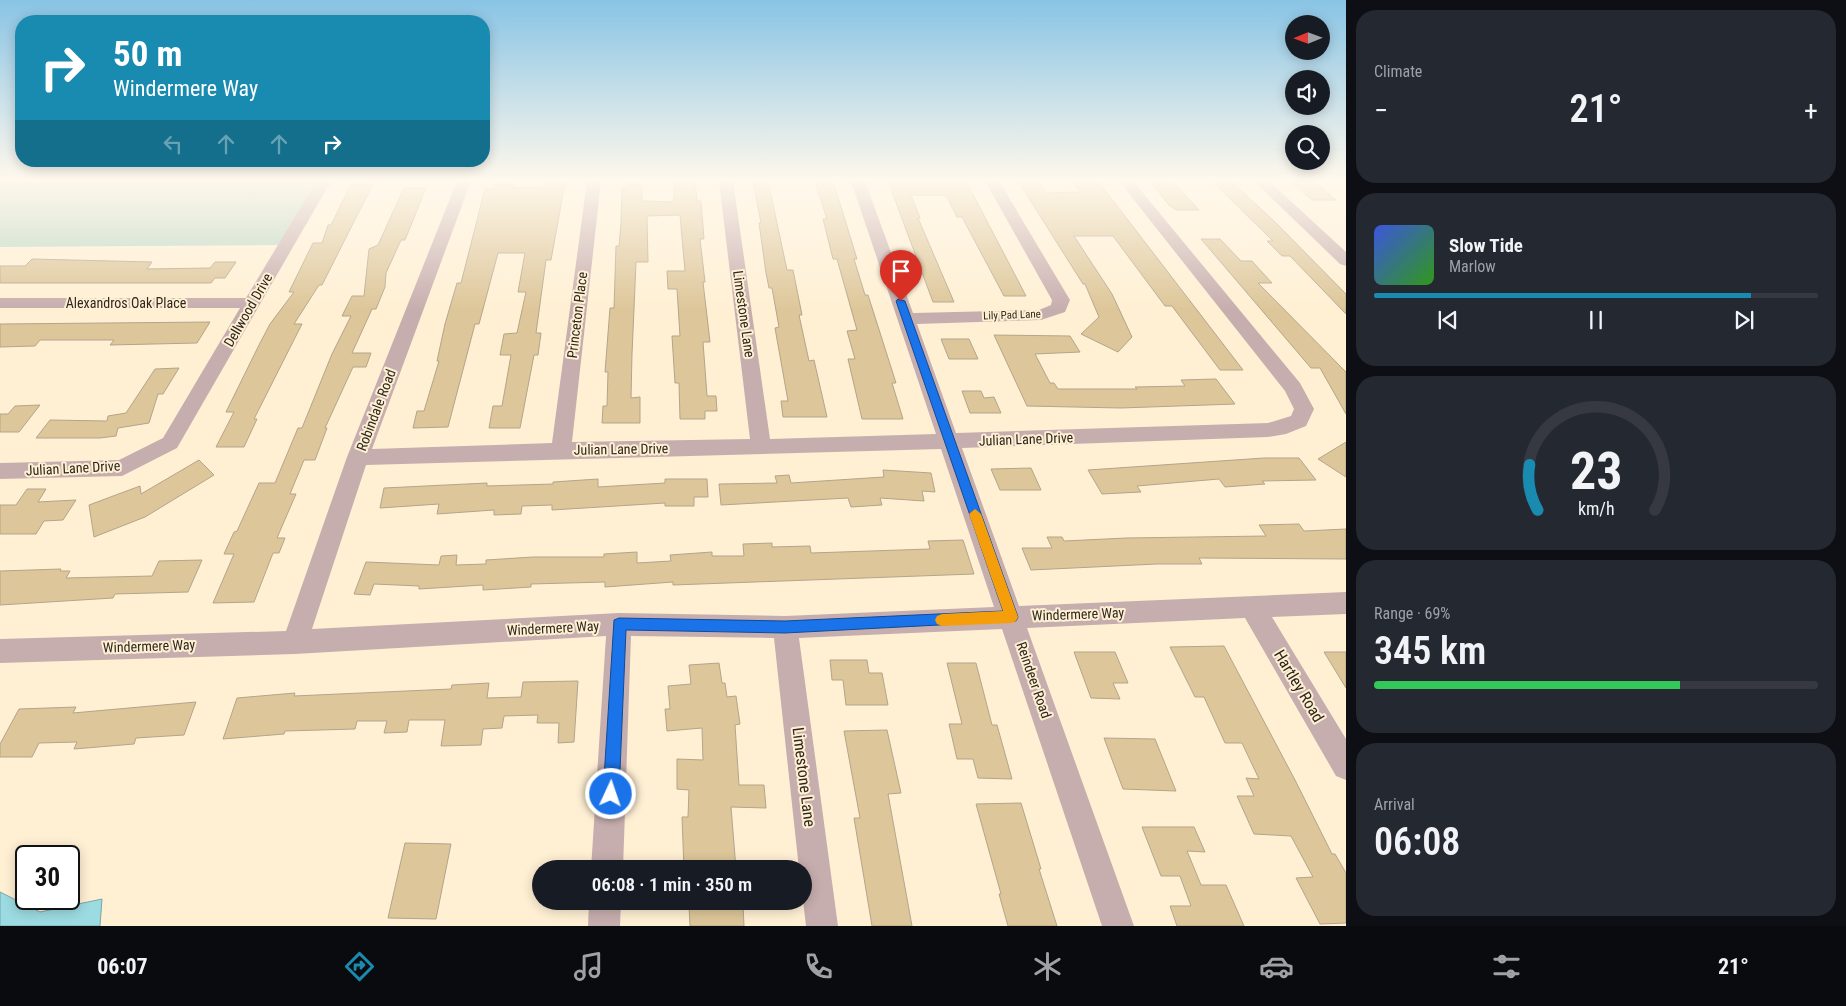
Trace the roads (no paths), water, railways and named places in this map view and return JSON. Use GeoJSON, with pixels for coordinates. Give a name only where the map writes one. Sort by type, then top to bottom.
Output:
{"type":"FeatureCollection","features":[{"type":"Feature","properties":{"kind":"street","name":"Dellwood Drive"},"geometry":{"type":"LineString","coordinates":[[170,443],[298,224]]}},
{"type":"Feature","properties":{"kind":"street","name":"Robindale Road"},"geometry":{"type":"LineString","coordinates":[[295,642],[358,457],[447,224]]}},
{"type":"Feature","properties":{"kind":"street","name":"Princeton Place"},"geometry":{"type":"LineString","coordinates":[[561,450],[589,224]]}},
{"type":"Feature","properties":{"kind":"street","name":"Limestone Lane"},"geometry":{"type":"LineString","coordinates":[[732,224],[761,447]]}},
{"type":"Feature","properties":{"kind":"street","name":"Reindeer Road"},"geometry":{"type":"LineString","coordinates":[[873,224],[1012,617],[1118,926]]}},
{"type":"Feature","properties":{"kind":"street","name":"Lily Pad Lane"},"geometry":{"type":"LineString","coordinates":[[907,319],[1041,315],[1059,308],[1061,300],[1017,224]]}},
{"type":"Feature","properties":{"kind":"street","name":"Julian Lane Drive"},"geometry":{"type":"LineString","coordinates":[[358,457],[561,450],[950,442],[1278,429],[1294,425],[1303,415],[1301,401],[1293,388],[1161,224]]}},
{"type":"Feature","properties":{"kind":"street"},"geometry":{"type":"LineString","coordinates":[[1307,224],[1346,261]]}},
{"type":"Feature","properties":{"kind":"street","name":"Alexandros Oak Place"},"geometry":{"type":"LineString","coordinates":[[0,303],[251,303]]}},
{"type":"Feature","properties":{"kind":"street","name":"Julian Lane Drive"},"geometry":{"type":"LineString","coordinates":[[0,471],[122,468],[170,443]]}},
{"type":"Feature","properties":{"kind":"street","name":"Windermere Way"},"geometry":{"type":"LineString","coordinates":[[0,651],[295,642],[619,624],[785,627],[1346,603]]}},
{"type":"Feature","properties":{"kind":"street","name":"Hartley Road"},"geometry":{"type":"LineString","coordinates":[[1252,607],[1346,766]]}},
{"type":"Feature","properties":{"kind":"street"},"geometry":{"type":"LineString","coordinates":[[607,860],[619,624]]}},
{"type":"Feature","properties":{"kind":"street","name":"Limestone Lane"},"geometry":{"type":"LineString","coordinates":[[785,627],[822,926]]}},
{"type":"Feature","properties":{"kind":"street"},"geometry":{"type":"LineString","coordinates":[[604,926],[605,910]]}},
{"type":"Feature","properties":{"kind":"water"},"geometry":{"type":"Polygon","coordinates":[[[0,892],[15,900],[15,910],[36,910],[40,912],[50,910],[80,910],[80,904],[102,899],[100,926],[0,926],[0,892]]]}}]}
